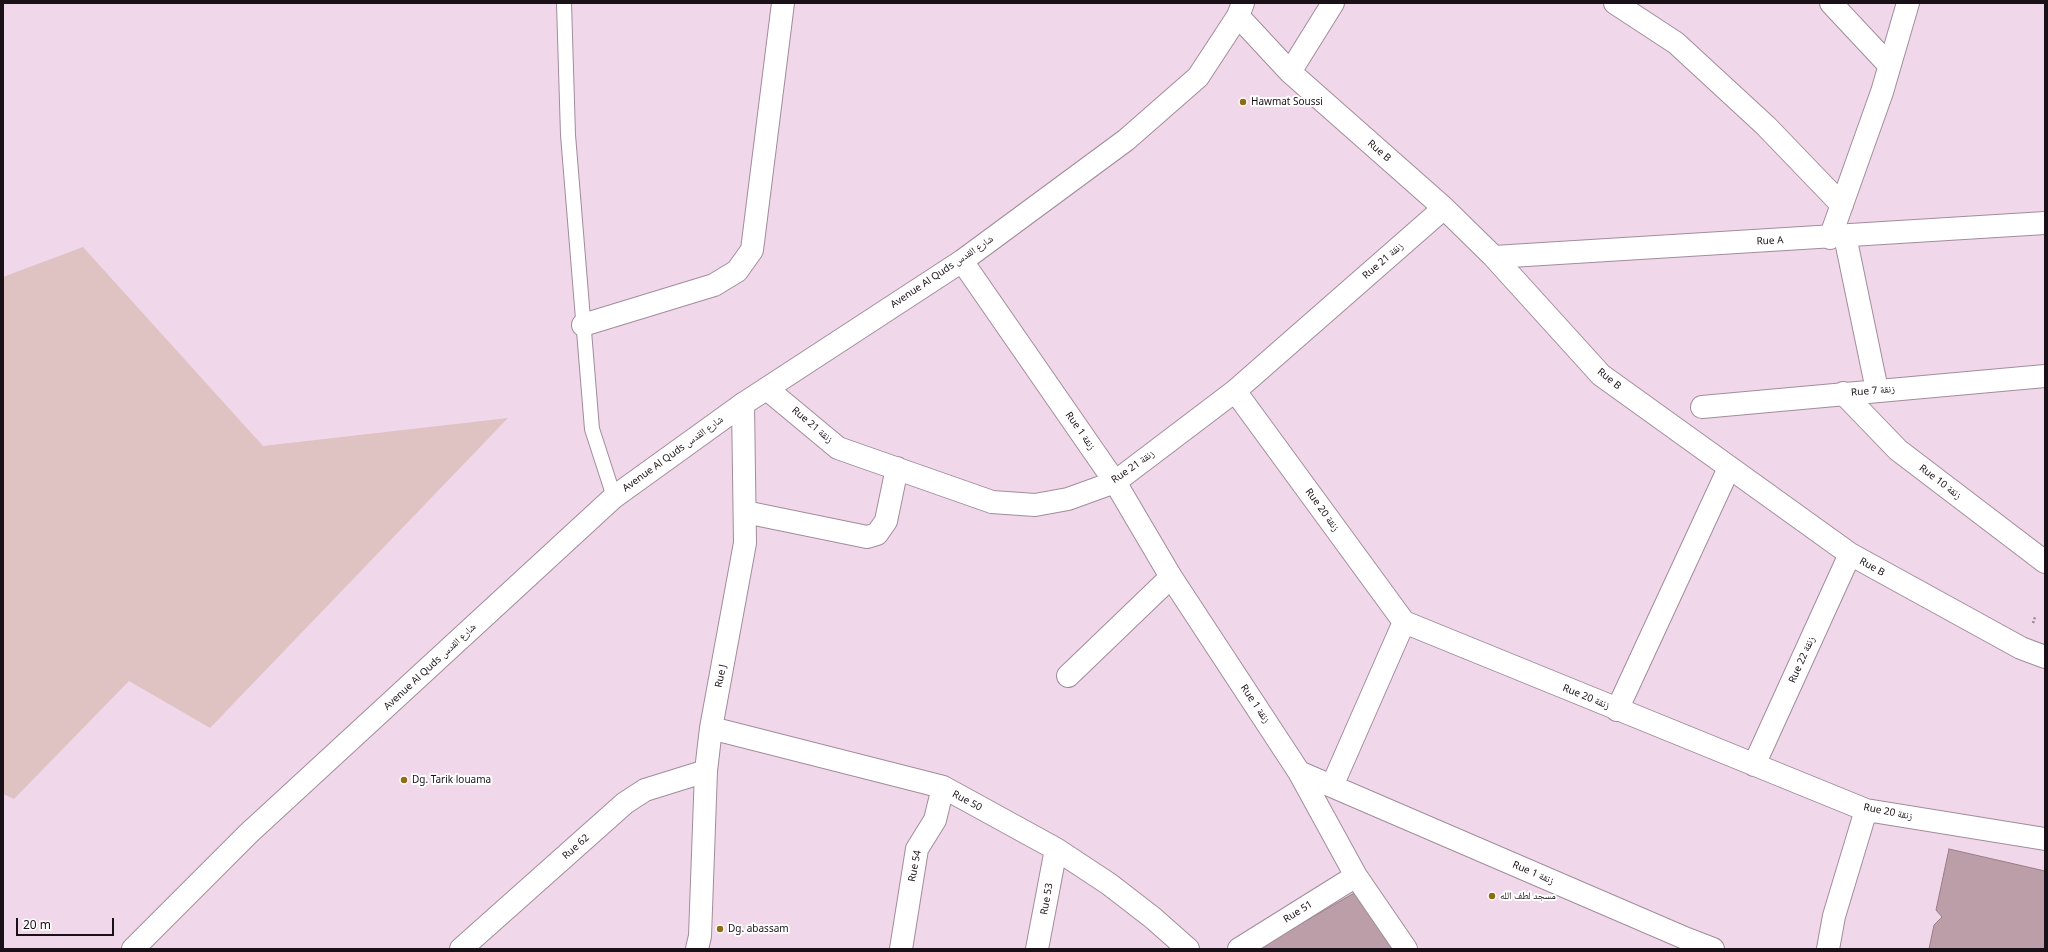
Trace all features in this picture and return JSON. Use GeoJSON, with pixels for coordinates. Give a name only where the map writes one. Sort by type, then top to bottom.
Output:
{"type":"FeatureCollection","features":[{"type":"Feature","properties":{"kind":"street"},"geometry":{"type":"LineString","coordinates":[[583,325],[714,285],[737,271],[752,250],[783,3]]}},
{"type":"Feature","properties":{"kind":"street"},"geometry":{"type":"LineString","coordinates":[[1290,72],[1333,3]]}},
{"type":"Feature","properties":{"kind":"street"},"geometry":{"type":"LineString","coordinates":[[1615,3],[1676,43],[1766,126],[1842,205]]}},
{"type":"Feature","properties":{"kind":"street"},"geometry":{"type":"LineString","coordinates":[[1831,3],[1889,65]]}},
{"type":"Feature","properties":{"kind":"street"},"geometry":{"type":"LineString","coordinates":[[1877,390],[1837,237],[1842,205],[1882,92],[1908,3]]}},
{"type":"Feature","properties":{"kind":"street","name":"Rue B"},"geometry":{"type":"LineString","coordinates":[[1240,10],[1290,72],[1444,208],[1494,257],[1601,375],[1850,554],[2021,648],[2045,657]]}},
{"type":"Feature","properties":{"kind":"street","name":"Avenue Al Quds شارع القدس"},"geometry":{"type":"LineString","coordinates":[[133,949],[249,833],[614,497],[743,404],[962,261],[1126,140],[1198,77],[1240,10]]}},
{"type":"Feature","properties":{"kind":"street","name":"Rue 21 زنقة"},"geometry":{"type":"LineString","coordinates":[[767,388],[838,448],[992,502],[1035,505],[1068,499],[1115,482],[1235,391],[1444,208]]}},
{"type":"Feature","properties":{"kind":"street","name":"Rue A"},"geometry":{"type":"LineString","coordinates":[[1494,257],[2045,223]]}},
{"type":"Feature","properties":{"kind":"street","name":"Rue 1 زنقة"},"geometry":{"type":"LineString","coordinates":[[962,261],[1115,482],[1171,577],[1299,772],[1681,944],[1714,949]]}},
{"type":"Feature","properties":{"kind":"street","name":"Rue 7 زنقة"},"geometry":{"type":"LineString","coordinates":[[1702,408],[1843,393],[2045,376]]}},
{"type":"Feature","properties":{"kind":"street","name":"Rue 20 زنقة"},"geometry":{"type":"LineString","coordinates":[[1235,391],[1404,622],[1617,710],[1866,810],[2045,839]]}},
{"type":"Feature","properties":{"kind":"street","name":"Rue 10 زنقة"},"geometry":{"type":"LineString","coordinates":[[1843,393],[1898,450],[2045,562]]}},
{"type":"Feature","properties":{"kind":"street","name":"Rue J"},"geometry":{"type":"LineString","coordinates":[[704,945],[706,771],[711,728],[745,543],[743,404]]}},
{"type":"Feature","properties":{"kind":"street"},"geometry":{"type":"LineString","coordinates":[[744,512],[867,537],[877,534],[886,522],[897,468]]}},
{"type":"Feature","properties":{"kind":"street"},"geometry":{"type":"LineString","coordinates":[[1617,710],[1729,468]]}},
{"type":"Feature","properties":{"kind":"street","name":"Rue 22 زنقة"},"geometry":{"type":"LineString","coordinates":[[1754,765],[1850,554]]}},
{"type":"Feature","properties":{"kind":"street"},"geometry":{"type":"LineString","coordinates":[[1068,676],[1171,577]]}},
{"type":"Feature","properties":{"kind":"street"},"geometry":{"type":"LineString","coordinates":[[1332,786],[1404,622]]}},
{"type":"Feature","properties":{"kind":"street","name":"Rue 50"},"geometry":{"type":"LineString","coordinates":[[711,728],[943,787],[1056,849],[1115,889],[1188,949]]}},
{"type":"Feature","properties":{"kind":"street","name":"Rue 62"},"geometry":{"type":"LineString","coordinates":[[461,949],[620,807],[645,790],[706,771]]}},
{"type":"Feature","properties":{"kind":"street"},"geometry":{"type":"LineString","coordinates":[[1299,772],[1356,876],[1406,949]]}},
{"type":"Feature","properties":{"kind":"street","name":"Rue 54"},"geometry":{"type":"LineString","coordinates":[[901,949],[917,849],[935,820],[943,787]]}},
{"type":"Feature","properties":{"kind":"street"},"geometry":{"type":"LineString","coordinates":[[1828,949],[1834,916],[1866,810]]}},
{"type":"Feature","properties":{"kind":"street","name":"Rue 53"},"geometry":{"type":"LineString","coordinates":[[1037,949],[1056,849]]}},
{"type":"Feature","properties":{"kind":"street","name":"Rue 51"},"geometry":{"type":"LineString","coordinates":[[1239,949],[1356,876]]}},
{"type":"Feature","properties":{"kind":"lane"},"geometry":{"type":"LineString","coordinates":[[564,3],[568,135],[592,429],[614,497]]}},
{"type":"Feature","properties":{"kind":"shaded area"},"geometry":{"type":"Polygon","coordinates":[[[83,247],[263,446],[508,418],[210,728],[129,681],[14,799],[3,794],[3,277],[83,247]]]}},
{"type":"Feature","properties":{"kind":"building"},"geometry":{"type":"Polygon","coordinates":[[[1949,849],[2045,871],[2045,949],[1929,949],[1934,925],[1942,917],[1936,910],[1949,849]]]}},
{"type":"Feature","properties":{"kind":"building"},"geometry":{"type":"Polygon","coordinates":[[[1356,892],[1392,949],[1257,949],[1356,892]]]}},
{"type":"Feature","properties":{"kind":"place","name":"Hawmat Soussi"},"geometry":{"type":"Point","coordinates":[1243,102]}},
{"type":"Feature","properties":{"kind":"place","name":"Dg. Tarik louama"},"geometry":{"type":"Point","coordinates":[404,780]}},
{"type":"Feature","properties":{"kind":"place","name":"مسجد لطف الله"},"geometry":{"type":"Point","coordinates":[1492,896]}},
{"type":"Feature","properties":{"kind":"place","name":"Dg. abassam"},"geometry":{"type":"Point","coordinates":[720,929]}}]}
